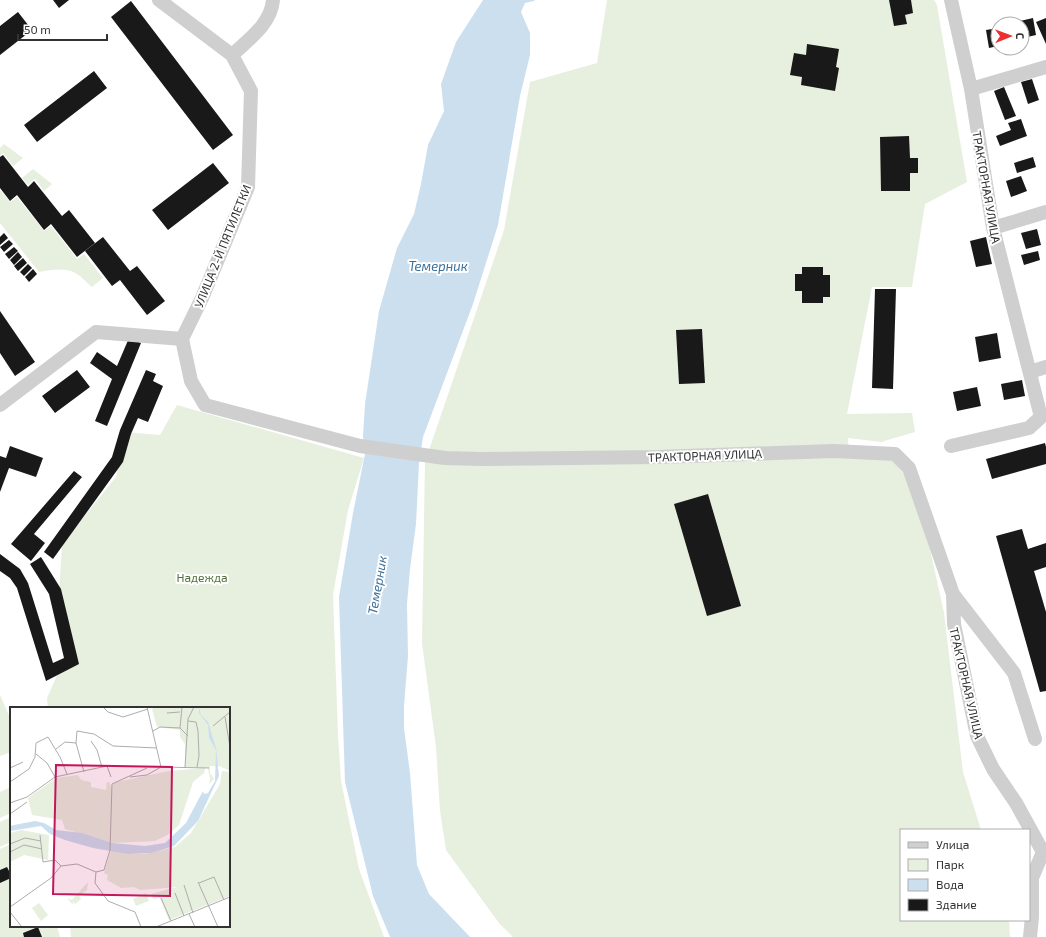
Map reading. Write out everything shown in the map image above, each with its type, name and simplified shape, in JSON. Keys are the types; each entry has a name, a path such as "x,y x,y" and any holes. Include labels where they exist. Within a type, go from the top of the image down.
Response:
{"street":[{"name":"УЛИЦА 2-Й ПЯТИЛЕТКИ","path":"159,0 232,55 251,91 248,187 202,298 182,339"},
{"path":"232,55 262,27 272,8 273,0"},
{"name":"ТРАКТОРНАЯ УЛИЦА","path":"951,0 971,89 993,228 1041,417 1029,428 951,446"},
{"path":"971,89 1046,67"},
{"path":"993,228 1046,212"},
{"path":"0,405 96,332 182,339"},
{"name":"ТРАКТОРНАЯ УЛИЦА","path":"182,339 191,382 205,405 362,447 445,458 480,459 657,457 834,451 896,454 909,468 953,594 954,624 977,736 993,769 1016,803 1045,852 1032,878 1032,917 1030,937"},
{"path":"1030,372 1046,367"},
{"name":"ТРАКТОРНАЯ УЛИЦА","path":"953,594 1014,673 1035,739"}],"green space":[{"path":"607,0 934,0 937,5 967,182 925,204 912,287 872,287 847,414 912,413 915,432 881,442 848,438 849,457 895,461 912,485 926,531 944,613 963,772 981,829 900,829 900,921 1009,921 1010,937 513,937 499,923 446,850 440,811 436,747 422,643 425,462 504,230 530,82 597,63"},
{"path":"4,144 23,158 13,166 3,153 0,156 0,148"},
{"path":"33,169 52,184 44,191 35,179 28,185 22,178"},
{"path":"0,190 10,202 17,197 44,231 51,226 77,259 84,254 103,278 92,287 79,275 68,270 49,270 39,272 0,223"},
{"name":"Надежда","path":"177,405 364,458 348,510 333,595 338,736 341,781 359,869 384,937 71,937 70,927 230,927 230,707 48,707 47,698 68,651 59,595 62,544 116,477 125,432 160,435"},
{"path":"0,695 10,718 10,752 0,756"},
{"path":"10,787 10,813 0,818 0,792"},
{"path":"10,817 10,842 0,847 0,822"},
{"path":"10,844 10,927 57,927 60,937 0,937 0,849"}],"water":[{"name":"Темерник","path":"483,0 535,0 525,3 521,12 530,33 530,55 520,96 498,225 473,304 423,437 419,463 416,524 407,604 408,656 404,706 404,728 410,773 417,865 429,894 470,937 390,937 373,896 345,782 339,597 353,513 365,454 363,436 365,404 379,311 397,248 414,214 428,145 444,111 441,84 456,42"}],"building":[{"path":"53,0 69,0 59,8"},
{"path":"889,0 911,0 913,13 905,15 907,24 894,26"},
{"path":"131,1 233,135 213,150 111,17"},
{"path":"18,12 32,30 0,55 0,26"},
{"path":"1033,18 1036,35 1030,36 1030,19"},
{"path":"1046,18 1046,44 1036,22"},
{"path":"990,29 989,48 986,30"},
{"path":"807,44 839,49 836,67 839,68 835,91 801,85 802,77 790,75 794,53 806,55"},
{"path":"94,71 107,88 37,142 24,125"},
{"path":"1032,79 1039,100 1028,104 1021,82"},
{"path":"1004,87 1016,116 1005,120 994,91"},
{"path":"1021,119 1027,136 1000,146 996,136 1011,130 1008,123"},
{"path":"909,136 910,158 918,158 918,173 910,173 910,191 881,191 880,137"},
{"path":"3,155 28,187 34,181 62,216 69,210 95,243 77,257 51,224 44,230 17,195 10,201 0,188 0,157"},
{"path":"1033,157 1036,167 1017,173 1014,163"},
{"path":"213,163 229,183 168,230 152,210"},
{"path":"1021,176 1027,191 1011,197 1006,181"},
{"path":"1037,229 1041,245 1026,249 1021,233"},
{"path":"4,233 8,238 0,245 0,237"},
{"path":"103,237 130,271 137,266 165,301 147,315 120,280 112,286 85,251"},
{"path":"986,237 992,264 976,267 970,241"},
{"path":"9,240 13,244 4,252 0,247"},
{"path":"14,247 18,251 9,259 5,254"},
{"path":"1038,251 1040,260 1024,265 1021,255"},
{"path":"18,252 22,257 14,265 10,260"},
{"path":"23,258 27,263 18,271 14,266"},
{"path":"28,264 32,268 24,276 20,272"},
{"path":"802,267 823,267 823,275 830,275 830,297 823,297 823,303 802,303 802,291 795,291 795,274 802,274"},
{"path":"33,269 37,274 29,282 25,277"},
{"path":"875,289 896,289 893,389 872,388"},
{"path":"0,311 35,362 15,376 0,353"},
{"path":"702,329 705,383 679,384 676,330"},
{"path":"997,333 1001,358 979,362 975,337"},
{"path":"129,338 141,343 107,426 95,421 112,379 90,363 97,352 117,366"},
{"path":"77,370 90,387 55,413 42,396"},
{"path":"146,370 156,374 153,381 163,386 148,422 138,418 131,434 123,462 53,559 44,552 112,457 120,430"},
{"path":"1022,380 1025,396 1004,400 1001,384"},
{"path":"977,387 981,406 957,411 953,392"},
{"path":"1045,443 1046,464 992,479 986,459"},
{"path":"10,446 43,458 36,477 9,468 0,492 0,456 6,458"},
{"path":"74,471 82,477 34,534 45,543 31,561 11,544"},
{"path":"708,494 741,606 707,616 674,504"},
{"path":"1022,529 1028,549 1046,543 1046,567 1034,571 1046,612 1046,691 1040,692 996,536"},
{"path":"0,554 20,569 28,583 53,663 64,658 49,594 30,564 41,557 61,589 79,664 46,681 17,588 10,578 0,571"},
{"path":"7,867 10,873 10,878 0,883 0,870"},
{"path":"38,927 42,937 24,937 23,933"}]}
